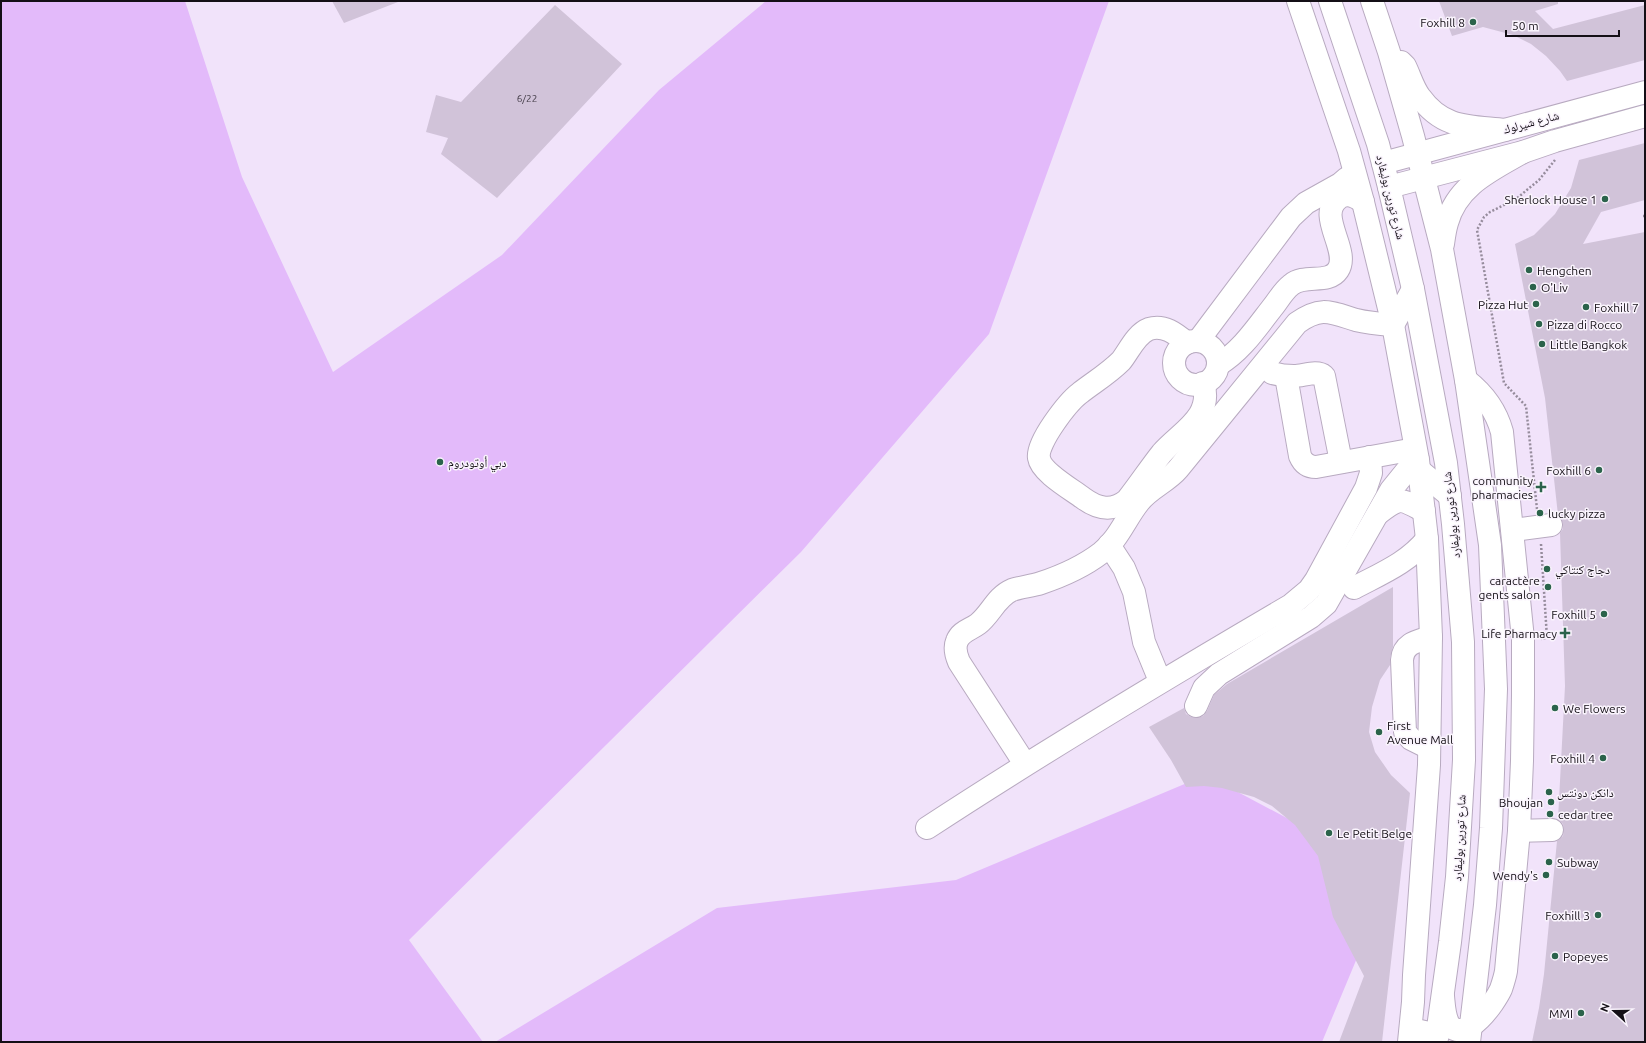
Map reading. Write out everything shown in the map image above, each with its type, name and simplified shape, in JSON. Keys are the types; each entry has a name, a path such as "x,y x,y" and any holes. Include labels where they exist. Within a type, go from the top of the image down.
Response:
{"main road":[{"path":"1298,1 1364,202 1393,325 1417,460 1424,511 1427,539 1431,637 1429,748 1410,1036 1437,1038"},
{"name":"شارع تورين بوليفارد","path":"1330,1 1355,71 1389,186 1413,288 1446,463 1450,496 1463,642 1464,719 1457,877 1437,1038"},
{"path":"1372,1 1389,52 1424,177 1442,249 1466,380 1490,545 1496,689 1495,740 1489,860 1471,1035"},
{"path":"1389,52 1398,58 1405,66 1419,96 1432,111 1440,117 1451,123 1505,130"},
{"name":"شارع شيرلوك","path":"1383,163 1645,92"},
{"name":"شارع شيرلوك","path":"1389,186 1523,152 1559,140 1644,122"},
{"path":"1442,249 1446,223 1452,207 1462,193 1482,176 1523,152"},
{"path":"1218,365 1229,358 1245,343 1290,286 1302,279 1330,277 1335,274 1339,268 1340,256 1331,219 1328,198 1340,184 1346,180 1353,166"},
{"path":"1203,383 1206,398 1201,412 1186,433 1168,446 1127,500 1122,504 1109,508 1096,507 1047,472 1040,464 1038,453 1041,443 1067,406 1080,393 1108,373 1144,332 1155,328 1168,330 1192,342 1209,345 1213,349 1218,359 1218,365 1213,376 1203,383 1191,384 1186,382 1181,378 1175,368 1175,356 1182,346 1192,342 1291,217 1306,203 1328,198 1346,195 1352,196 1364,202"},
{"path":"1393,325 1413,288"},
{"path":"1025,764 959,662 956,642 963,633 976,626 984,619 998,600 1005,594 1012,590 1041,583 1065,573 1096,557 1109,545 1139,501 1151,490 1173,475 1297,323 1314,313 1326,311 1367,322 1393,325"},
{"path":"1260,367 1268,372 1286,376 1320,373 1324,376 1340,462"},
{"path":"1286,376 1301,460 1304,463 1312,467 1370,457 1417,460 1450,496"},
{"path":"1466,380 1482,394 1495,412 1502,432 1523,639 1522,760 1519,831 1506,971 1500,990 1471,1035"},
{"path":"927,828 1025,764 1160,681 1291,605 1309,590 1316,580 1366,488 1371,473 1370,457"},
{"path":"1196,706 1204,688 1219,674 1311,617 1326,604 1391,490 1417,460"},
{"path":"1446,463 1460,475 1470,552 1478,556 1485,552 1490,545"},
{"path":"1379,512 1392,502 1399,500 1406,501 1424,511"},
{"path":"1513,530 1545,526"},
{"path":"1354,588 1412,556 1427,539"},
{"path":"1109,545 1124,568 1134,592 1144,642 1160,681"},
{"path":"1403,562 1415,565 1429,577"},
{"path":"1429,748 1411,739 1405,732 1402,660 1404,650 1410,644 1431,637"},
{"path":"1519,831 1552,830"},
{"path":"1443,994 1447,1020 1451,1026 1471,1035"}],"path":[{"path":"1523,639 1547,638 1545,526 1526,406 1504,383 1478,230 1484,217 1490,212 1516,199 1539,180 1556,159 1559,140"}],"shaded area":[{"name":"دبي أوتودروم","path":"1,1 185,1 242,177 333,372 502,255 659,90 766,1 1109,1 989,334 801,552 409,940 483,1042 1,1042"},
{"path":"1206,775 1313,832 1357,958 1322,1042 495,1042 717,908 956,880"}],"building":[{"path":"332,1 398,1 398,2 344,23"},
{"path":"1439,1 1558,1 1558,4 1535,11 1553,29 1645,5 1645,60 1567,81 1546,56 1531,44 1513,35 1483,27 1452,36"},
{"path":"555,5 622,64 497,198 441,154 448,138 426,132 436,95 461,102"},
{"path":"1645,143 1645,200 1601,212 1583,244 1645,232 1645,1042 1532,1042 1544,974 1557,841 1563,836 1564,830 1563,824 1558,819 1565,686 1560,533 1563,529 1563,524 1558,515 1545,398 1515,244 1534,235 1555,214 1571,188 1579,160"},
{"path":"1393,587 1393,647 1390,665 1380,680 1372,707 1369,732 1375,752 1391,775 1410,793 1382,1042 1339,1042 1364,976 1333,917 1318,856 1295,825 1272,806 1254,797 1222,788 1204,786 1186,787 1171,760 1149,727 1184,708 1186,714 1191,717 1197,718 1203,716 1207,711 1214,695 1227,684"}],"place":[{"name":"Foxhill 8","path":"1473,22"},
{"name":"Sherlock House 1","path":"1605,199"},
{"name":"Hengchen","path":"1529,270"},
{"name":"O'Liv","path":"1533,287"},
{"name":"Pizza Hut","path":"1536,304"},
{"name":"Foxhill 7","path":"1586,307"},
{"name":"Pizza di Rocco","path":"1539,324"},
{"name":"Little Bangkok","path":"1542,344"},
{"name":"دبي أوتودروم","path":"440,462"},
{"name":"Foxhill 6","path":"1599,470"},
{"name":"community pharmacies","path":"1541,487"},
{"name":"lucky pizza","path":"1540,513"},
{"name":"دجاج كنتاكي","path":"1547,569"},
{"name":"caractère gents salon","path":"1548,587"},
{"name":"Foxhill 5","path":"1604,614"},
{"name":"Life Pharmacy","path":"1565,633"},
{"name":"We Flowers","path":"1555,708"},
{"name":"First Avenue Mall","path":"1379,732"},
{"name":"Foxhill 4","path":"1603,758"},
{"name":"دانكن دونتس","path":"1549,792"},
{"name":"Bhoujan","path":"1551,802"},
{"name":"cedar tree","path":"1550,814"},
{"name":"Le Petit Belge","path":"1329,833"},
{"name":"Subway","path":"1549,862"},
{"name":"Wendy's","path":"1546,875"},
{"name":"Foxhill 3","path":"1598,915"},
{"name":"Popeyes","path":"1555,956"},
{"name":"MMI","path":"1581,1013"}]}
